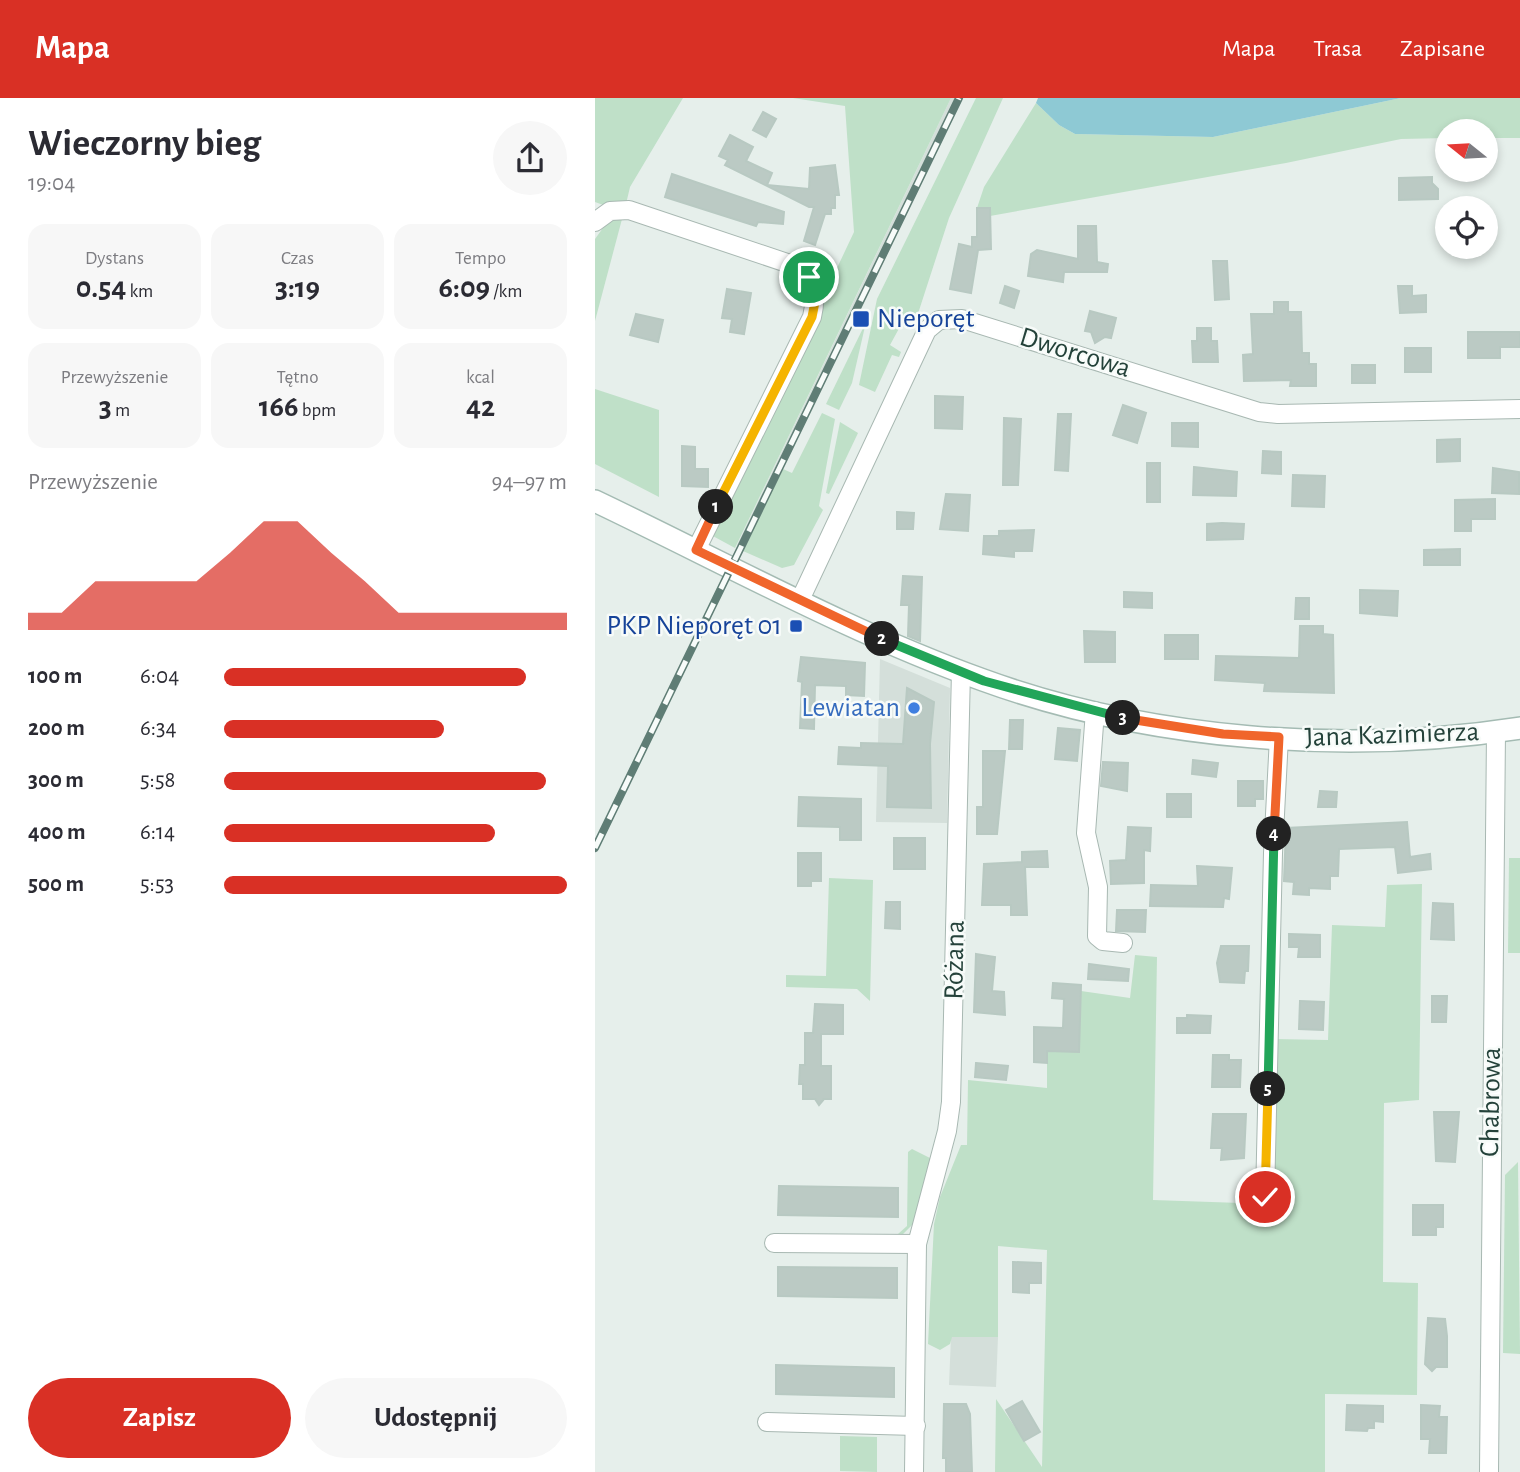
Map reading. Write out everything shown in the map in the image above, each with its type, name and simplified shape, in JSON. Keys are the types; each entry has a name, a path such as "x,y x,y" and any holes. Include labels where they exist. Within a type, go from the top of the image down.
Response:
{"main road":[{"name":"Jana Kazimierza","path":"595,501 800,600 961,671 1018,691 1095,711 1158,725 1223,734 1279,737 1428,738 1520,728"}],"street":[{"path":"595,222 610,211 629,210 799,267 809,277 814,290 812,317 696,550"},
{"name":"Dworcowa","path":"800,600 922,340 927,330 939,320 963,319 974,322 1259,412 1278,414 1520,409"},
{"name":"Różana","path":"914,1472 917,1244 947,1131 951,1102 961,671"},
{"path":"1095,711 1086,833 1098,887 1097,936 1103,941 1123,943"},
{"name":"Chabrowa","path":"1489,1472 1496,732"},
{"path":"1265,1197 1273,853 1279,737"},
{"path":"774,1243 917,1244"},
{"path":"767,1422 916,1426"}],"shaded area":[{"path":"951,98 963,98 744,548 737,545"},
{"path":"880,659 950,688 947,823 876,822"},
{"path":"951,1337 998,1337 996,1387 949,1385"}],"green space":[{"path":"595,98 683,98 630,187 626,204 606,206 595,202"},
{"path":"793,98 951,98 735,548 711,535 854,232 845,106"},
{"path":"976,98 1003,98 949,218 913,329 902,323 890,345 901,352 899,357 892,355 875,392 859,385 877,299"},
{"path":"1401,98 1520,98 1520,138 1498,138 1498,119 1435,119 1435,138 1401,139 1286,163 990,216 990,208 977,208 984,187 1036,103 1059,125 1075,134 1213,137"},
{"path":"622,219 595,321 595,239 608,221"},
{"path":"866,322 852,383 839,410 826,404"},
{"path":"595,389 659,410 659,497 595,464"},
{"path":"822,413 835,419 819,506 823,510 794,565 782,568 743,551 783,469 792,473"},
{"path":"840,422 858,433 829,494 826,493"},
{"path":"1509,858 1520,858 1520,953 1508,953"},
{"path":"829,878 873,880 870,1001 857,989 786,987 786,975 826,976"},
{"path":"1422,884 1419,1100 1384,1103 1383,1282 1418,1283 1417,1395 1325,1394 1325,1472 995,1472 996,1399 1042,1467 1047,1250 998,1246 998,1337 952,1337 950,1344 940,1350 928,1344 934,1224 940,1197 961,1145 967,1145 968,1080 1047,1088 1047,1051 1078,1052 1081,991 1130,998 1135,955 1157,957 1153,1200 1270,1204 1274,1039 1328,1040 1332,925 1385,927 1387,885"},
{"path":"912,1149 930,1158 931,1167 913,1224 903,1234 898,1234 907,1226 908,1152"},
{"path":"1518,1162 1520,1354 1503,1353 1505,1175"},
{"path":"840,1436 877,1437 877,1472 840,1471"}],"water":[{"path":"1038,98 1401,98 1213,137 1075,134 1059,125 1036,103"}],"building":[{"path":"763,112 776,119 766,137 753,130"},
{"path":"730,135 753,147 746,161 772,173 767,185 809,189 810,168 835,165 839,195 835,195 835,208 831,208 831,214 825,214 815,245 804,241 814,207 809,207 725,165 728,160 719,156"},
{"path":"672,174 784,212 783,224 758,222 756,226 665,197"},
{"path":"1432,177 1432,183 1438,189 1438,196 1435,196 1435,199 1399,200 1399,178"},
{"path":"977,208 990,208 991,249 978,250 971,293 950,289 959,244 972,247 972,237 977,237"},
{"path":"1078,226 1096,226 1097,262 1108,264 1107,272 1064,272 1063,282 1028,276 1031,254 1037,250 1078,259"},
{"path":"1213,261 1227,261 1229,299 1215,300"},
{"path":"1005,286 1019,291 1014,308 1000,303"},
{"path":"1398,286 1412,286 1412,296 1426,295 1426,312 1400,313"},
{"path":"727,289 751,293 744,334 730,332 732,319 722,318"},
{"path":"1274,302 1288,302 1288,312 1301,312 1302,353 1309,353 1309,364 1316,364 1316,386 1290,386 1291,380 1244,381 1243,355 1253,354 1251,314 1274,314"},
{"path":"1090,311 1116,318 1111,338 1105,337 1095,343 1091,332 1085,331"},
{"path":"636,314 663,320 658,342 630,335"},
{"path":"1197,328 1211,328 1211,341 1217,341 1218,362 1193,362 1192,341 1197,341"},
{"path":"1468,332 1520,332 1520,347 1500,347 1500,358 1468,358"},
{"path":"1405,348 1431,348 1431,372 1405,372"},
{"path":"1352,365 1375,365 1375,383 1352,383"},
{"path":"935,396 963,397 962,429 935,428"},
{"path":"1123,405 1146,413 1137,443 1113,435"},
{"path":"1058,414 1071,414 1068,471 1055,470"},
{"path":"1004,418 1021,419 1018,485 1003,485"},
{"path":"1172,423 1198,423 1198,447 1172,446"},
{"path":"1460,439 1460,461 1437,462 1437,440"},
{"path":"682,446 695,447 695,469 708,469 708,487 682,486"},
{"path":"1263,451 1281,452 1281,474 1262,473"},
{"path":"1147,463 1160,463 1160,502 1147,502"},
{"path":"1194,467 1237,472 1236,496 1193,495"},
{"path":"1493,468 1519,472 1519,494 1492,493"},
{"path":"1293,475 1325,476 1324,507 1292,506"},
{"path":"946,494 970,495 968,531 940,529"},
{"path":"1495,499 1495,519 1471,519 1471,531 1455,531 1455,500"},
{"path":"897,512 914,513 913,529 897,529"},
{"path":"1207,524 1244,524 1243,539 1207,540"},
{"path":"1034,530 1032,551 1014,551 1014,557 983,554 984,536 999,536 999,531"},
{"path":"1460,549 1460,565 1424,565 1424,550"},
{"path":"903,576 922,577 920,641 908,636 909,605 901,605"},
{"path":"1360,590 1398,591 1397,616 1360,613"},
{"path":"1124,592 1152,593 1152,608 1124,607"},
{"path":"1296,598 1309,598 1309,619 1295,619"},
{"path":"1300,626 1323,626 1323,634 1333,635 1334,693 1264,691 1265,683 1215,680 1216,656 1299,658"},
{"path":"1084,631 1115,632 1115,662 1085,662"},
{"path":"1165,635 1198,635 1198,659 1165,659"},
{"path":"801,657 865,663 864,696 846,695 846,686 815,685 814,729 800,728 802,682 798,681"},
{"path":"907,688 934,702 930,744 931,808 887,807 888,766 838,764 839,747 861,748 861,743 903,744"},
{"path":"1010,720 1023,720 1022,749 1009,749"},
{"path":"1058,728 1080,730 1077,761 1055,759"},
{"path":"983,751 1005,751 997,834 977,834 977,807 983,807"},
{"path":"1193,760 1218,763 1216,777 1192,774"},
{"path":"1103,762 1128,763 1127,791 1101,786"},
{"path":"1238,781 1263,781 1263,799 1255,799 1255,806 1238,806"},
{"path":"1320,791 1337,792 1336,807 1318,807"},
{"path":"1167,794 1191,794 1191,817 1167,817"},
{"path":"799,797 861,799 861,840 840,840 840,827 798,826"},
{"path":"1407,822 1410,857 1430,854 1431,869 1398,873 1395,847 1339,849 1338,876 1330,876 1330,889 1309,888 1309,895 1293,894 1294,882 1284,881 1286,828"},
{"path":"1128,827 1151,828 1150,851 1144,850 1144,883 1111,884 1110,861 1126,860"},
{"path":"894,838 925,838 925,869 894,869"},
{"path":"1047,851 1048,867 1025,867 1027,915 1011,915 1011,905 982,905 984,864 1022,862 1022,852"},
{"path":"798,853 821,853 821,881 811,881 811,886 798,886"},
{"path":"1197,866 1232,868 1229,899 1224,898 1223,907 1150,906 1151,885 1198,886"},
{"path":"886,902 900,902 900,929 885,928"},
{"path":"1433,903 1453,904 1454,940 1431,939"},
{"path":"1117,910 1146,910 1145,932 1116,931"},
{"path":"1289,934 1320,935 1320,957 1298,957 1299,947 1289,947"},
{"path":"1221,946 1249,946 1248,971 1245,971 1244,983 1220,982 1217,963"},
{"path":"976,954 995,957 992,991 1004,992 1005,1015 974,1012"},
{"path":"1089,964 1129,969 1128,981 1088,979"},
{"path":"1053,983 1081,985 1079,1052 1047,1051 1047,1063 1034,1062 1034,1027 1063,1028 1064,999 1052,998"},
{"path":"1432,996 1447,996 1446,1022 1432,1022"},
{"path":"1300,1001 1324,1002 1323,1030 1299,1029"},
{"path":"815,1004 843,1005 843,1034 821,1034 821,1066 831,1066 831,1099 824,1099 819,1105 815,1099 803,1099 803,1084 799,1084 800,1065 805,1065 805,1033 813,1033"},
{"path":"1187,1015 1211,1016 1210,1033 1177,1033 1177,1018 1187,1018"},
{"path":"1213,1055 1229,1055 1229,1060 1241,1060 1240,1087 1212,1087"},
{"path":"976,1063 1008,1066 1006,1080 975,1077"},
{"path":"1434,1112 1459,1112 1455,1162 1436,1161"},
{"path":"1213,1114 1246,1114 1244,1158 1221,1160 1222,1148 1211,1148"},
{"path":"779,1186 898,1188 898,1217 778,1215"},
{"path":"1413,1205 1443,1205 1443,1227 1436,1227 1436,1235 1413,1235"},
{"path":"1013,1262 1041,1263 1041,1283 1029,1283 1029,1293 1013,1292"},
{"path":"778,1267 897,1268 897,1298 778,1296"},
{"path":"1428,1318 1445,1319 1447,1336 1447,1367 1436,1367 1432,1371 1425,1364"},
{"path":"776,1365 894,1368 894,1397 776,1394"},
{"path":"1022,1401 1040,1432 1024,1441 1006,1410"},
{"path":"944,1404 966,1404 970,1414 972,1472 946,1472 946,1458 943,1458"},
{"path":"1347,1405 1383,1406 1383,1422 1374,1421 1374,1428 1368,1428 1367,1431 1346,1430"},
{"path":"1421,1405 1440,1406 1439,1417 1447,1417 1446,1453 1429,1453 1430,1439 1421,1439"}],"railway":[{"path":"595,848 959,98"}],"place":[{"name":"Nieporęt","path":"861,319"},
{"name":"PKP Nieporęt 01","path":"796,626"},
{"name":"Lewiatan","path":"914,708"}],"route":[{"path":"809,277 815,302 812,317 696,550 881,638 984,681 1158,725 1223,734 1279,737 1273,853 1265,1197"}]}
